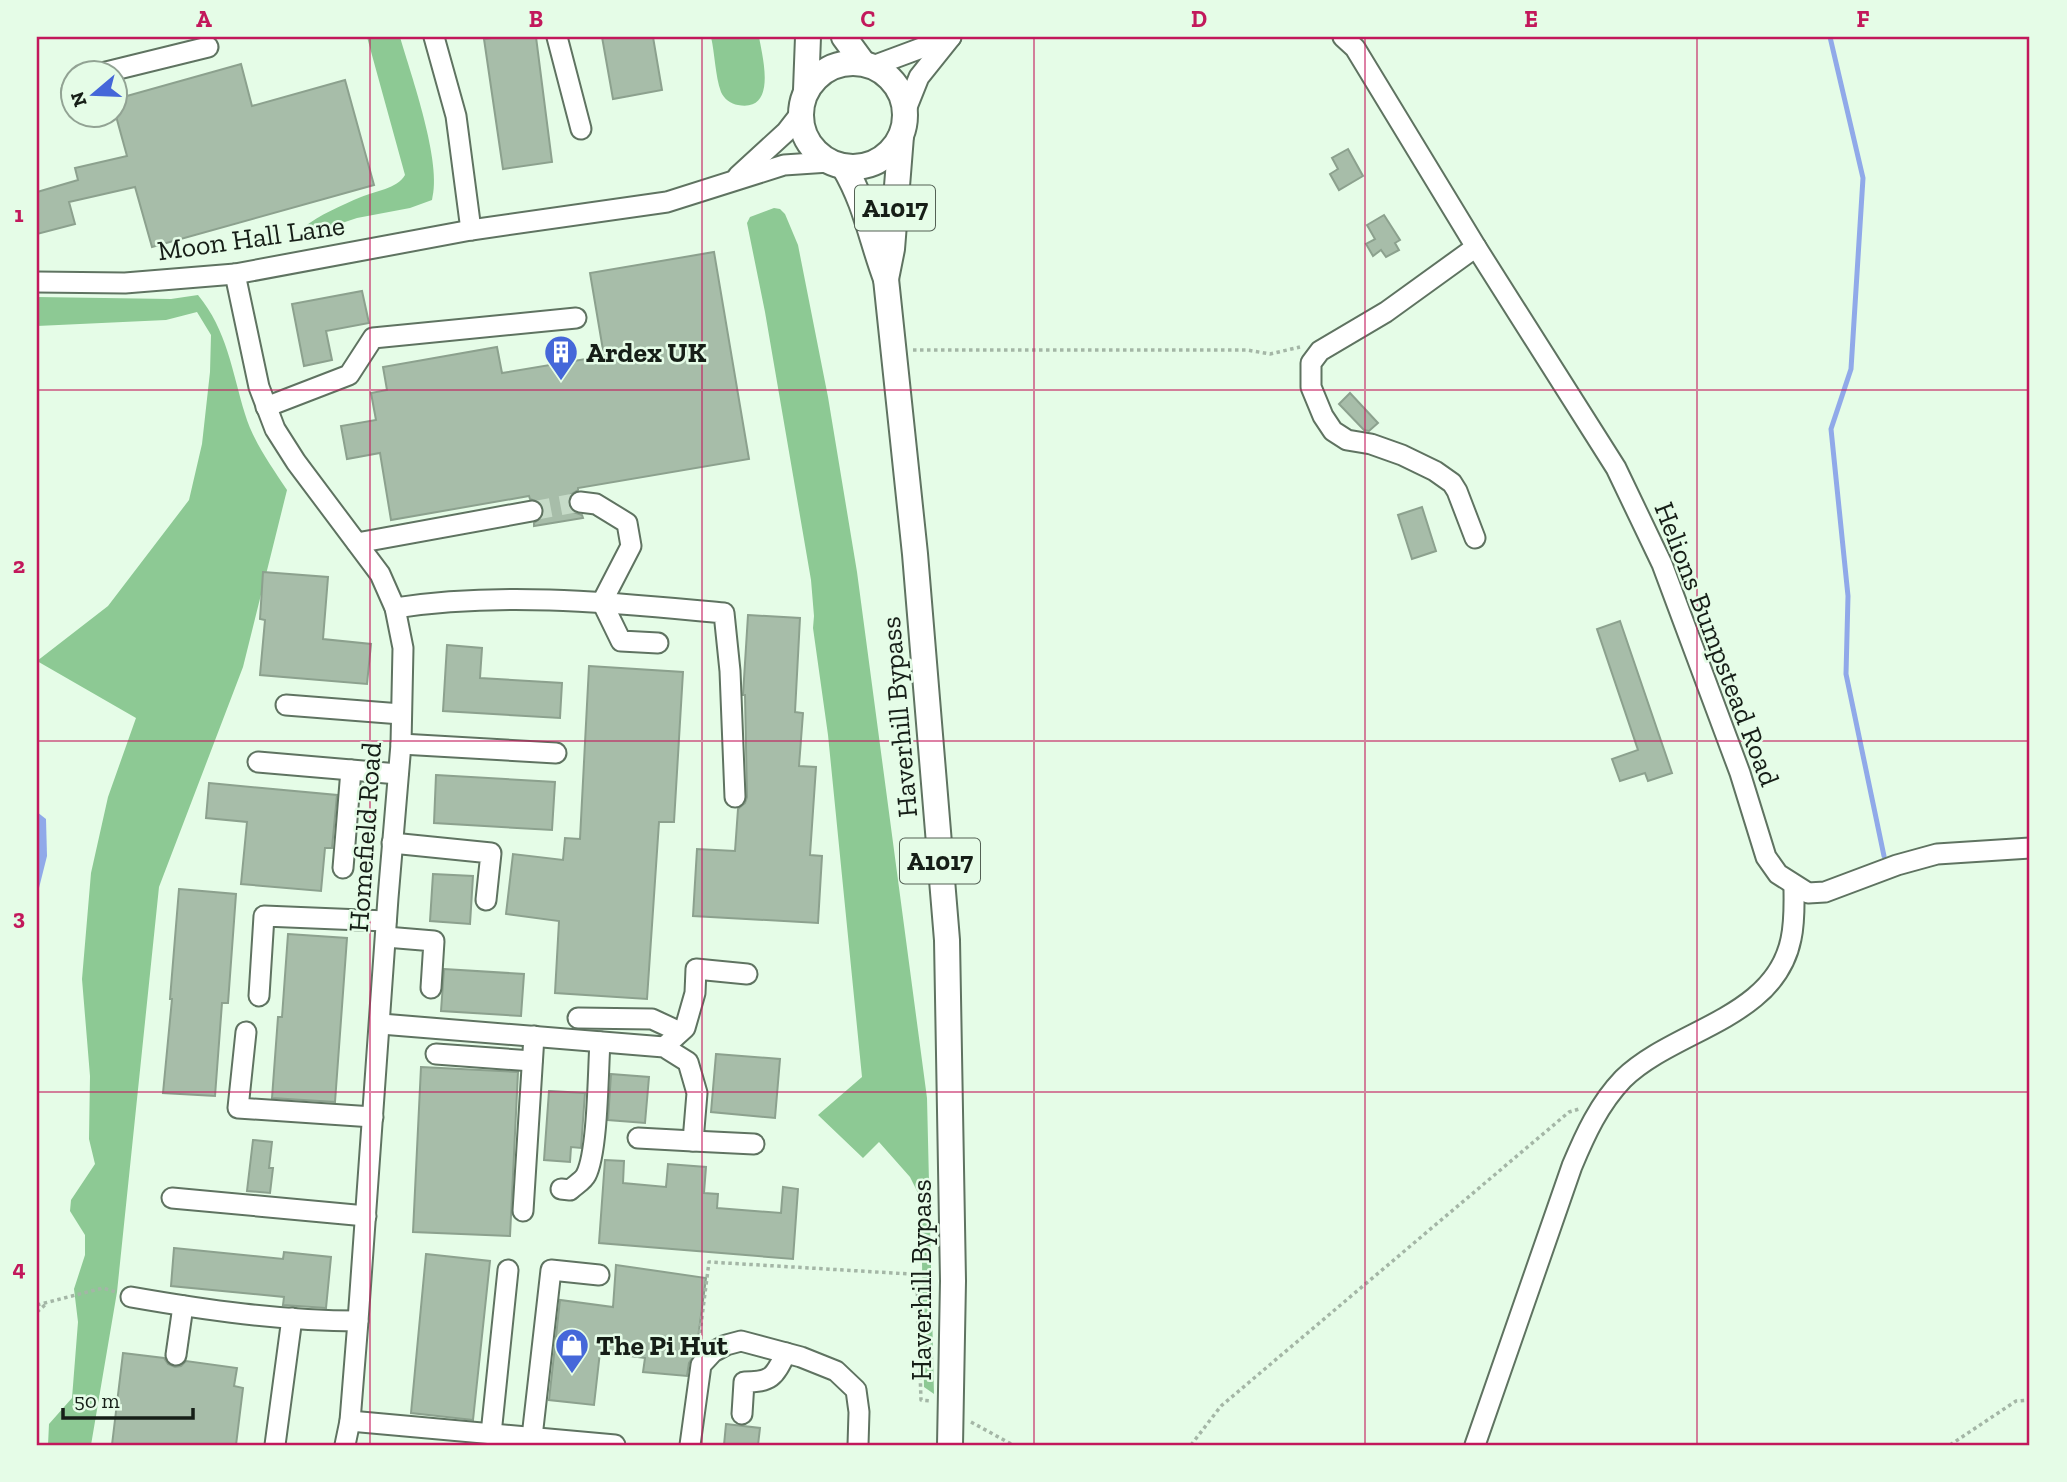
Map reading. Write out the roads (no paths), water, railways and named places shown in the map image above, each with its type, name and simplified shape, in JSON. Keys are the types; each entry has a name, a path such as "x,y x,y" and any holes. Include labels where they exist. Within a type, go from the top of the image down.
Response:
{"main road":[{"path":"808,37 802,129 817,154 837,165 861,167 878,161 891,151 903,124 901,93 890,77 868,64 844,37"},
{"path":"803,102 824,70 836,64 868,64"},
{"name":"Haverhill Bypass","path":"886,279 892,248 903,124"},
{"name":"Haverhill Bypass","path":"837,165 863,204 873,245 886,279 915,554 947,940 953,1280 950,1445"}],"street":[{"path":"434,37 456,116 471,230 667,202 784,165 837,165"},
{"path":"557,37 581,129"},
{"path":"868,64 951,37"},
{"path":"903,124 919,77 951,37"},
{"name":"Helions Bumpstead Road","path":"1343,37 1355,48 1622,480 1662,564 1740,773 1766,857 1778,874 1794,886"},
{"path":"130,66 208,47"},
{"path":"735,179 786,132 803,102"},
{"name":"Moon Hall Lane","path":"37,282 125,283 235,274 471,230"},
{"path":"1475,538 1457,491 1435,471 1371,444 1347,440 1333,431 1323,416 1311,387 1311,363 1320,351 1387,312 1476,247"},
{"name":"Homefield Road","path":"235,274 258,387 275,429 296,462 380,574 395,608 403,648 401,744 381,1024 350,1421 345,1445"},
{"path":"266,407 349,375 373,338 576,318"},
{"path":"580,502 596,504 627,523 631,546 602,602"},
{"path":"357,542 532,512"},
{"path":"395,608 494,598 602,602 724,613 730,671 735,797"},
{"path":"602,602 621,641 658,643"},
{"path":"286,705 401,714"},
{"path":"401,744 555,753"},
{"path":"258,762 398,774"},
{"path":"343,868 351,770"},
{"path":"392,843 491,853 486,900"},
{"path":"1475,1445 1572,1166 1590,1123 1624,1079 1654,1054 1744,1006 1766,988 1778,971 1791,942 1794,886 1808,893 1825,892 1897,865 1937,854 2030,848"},
{"path":"259,996 264,916 386,929 434,941 431,988"},
{"path":"664,1047 685,1028 695,993 696,969 747,974"},
{"path":"578,1018 652,1019 680,1032"},
{"path":"381,1024 664,1047 688,1062 697,1093 693,1141"},
{"path":"246,1032 238,1108 373,1117"},
{"path":"523,1211 534,1036"},
{"path":"561,1189 570,1190 579,1183 586,1176 590,1165 600,1041"},
{"path":"436,1054 532,1061"},
{"path":"638,1138 754,1144"},
{"path":"172,1198 366,1216"},
{"path":"491,1434 508,1270"},
{"path":"532,1437 551,1270 599,1275"},
{"path":"131,1297 183,1306 292,1318 358,1321"},
{"path":"176,1355 183,1306"},
{"path":"275,1445 292,1318"},
{"path":"690,1445 701,1365 713,1352 741,1341 786,1353 836,1371 856,1390 859,1412 858,1445"},
{"path":"742,1414 744,1382 764,1382 776,1374 786,1353"},
{"path":"350,1421 615,1445"}],"water":[{"path":"37,812 46,819 47,856 37,896"}],"waterway":[{"path":"1830,37 1863,178 1851,369 1831,429 1848,596 1846,674 1884,856"}],"tunnel":[{"path":"532,511 580,502"}],"place":[{"name":"Ardex UK","path":"561,382"},
{"name":"The Pi Hut","path":"572,1375"}]}
